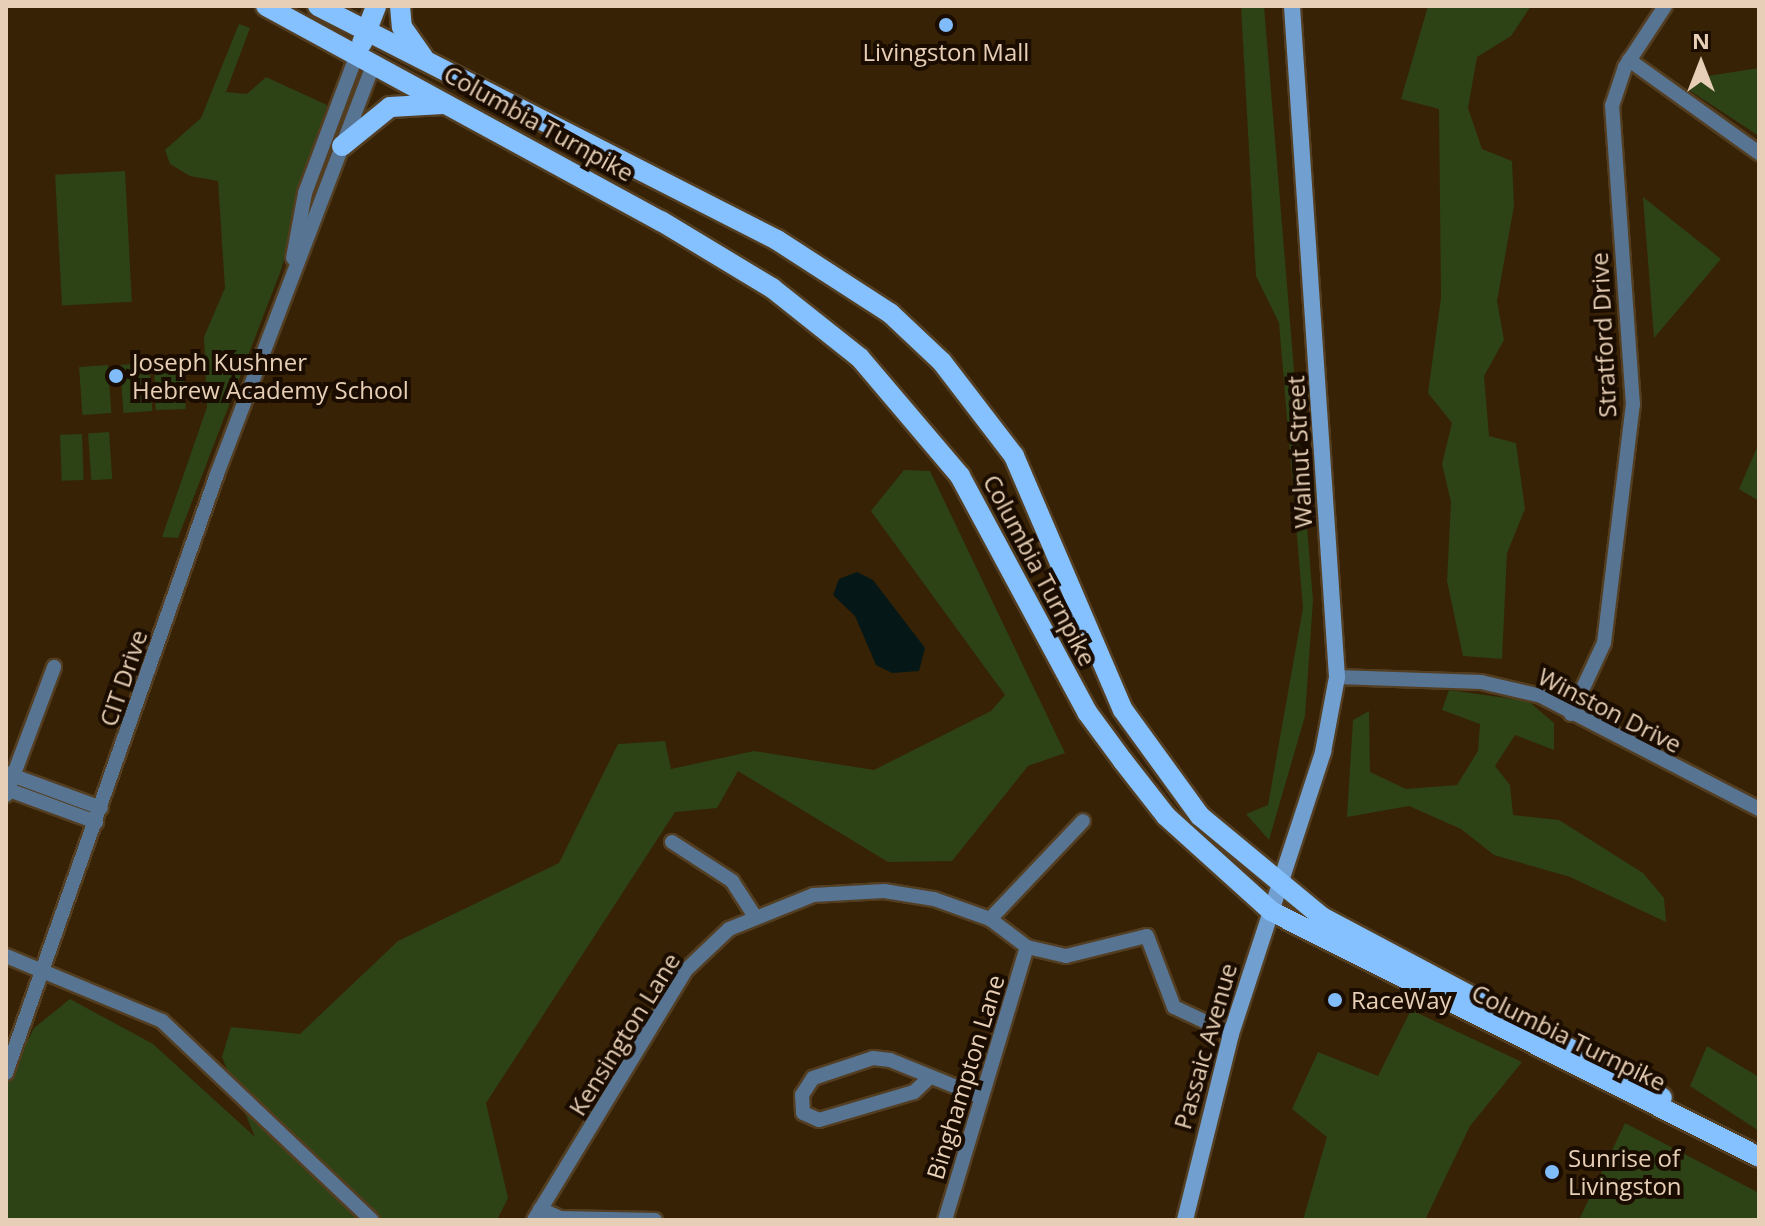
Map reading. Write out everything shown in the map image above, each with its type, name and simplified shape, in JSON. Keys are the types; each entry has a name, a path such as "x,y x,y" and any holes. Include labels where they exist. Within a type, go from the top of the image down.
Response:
{"main road":[{"name":"Columbia Turnpike","path":"266,6 455,105 772,288 860,358 960,476 1087,712 1123,761 1166,816 1271,911 1759,1156"},
{"name":"Columbia Turnpike","path":"318,6 816,263 890,313 942,362 1014,456 1123,710 1200,816 1278,887 1759,1156"},
{"path":"375,35 376,6"},
{"path":"366,58 375,35 398,6"},
{"path":"398,6 411,45 429,62"},
{"path":"342,146 390,107 455,105"}],"street":[{"name":"Walnut Street","path":"1278,887 1323,752 1337,677 1292,6"},
{"name":"Stratford Drive","path":"1571,714 1604,643 1633,405 1610,131 1617,86 1629,60 1665,6"},
{"name":"CIT Drive","path":"6,1073 342,146 366,58"},
{"name":"CIT Drive","path":"285,298 305,193 366,58"},
{"path":"1629,60 1759,153"},
{"path":"54,667 8,785 99,815"},
{"name":"Winston Drive","path":"1337,677 1506,685 1571,714 1759,809"},
{"path":"990,919 1083,821"},
{"path":"672,842 732,881 754,915"},
{"name":"Passaic Avenue","path":"1185,1220 1231,1034 1278,887"},
{"name":"Kensington Lane","path":"537,1215 686,970 754,915 848,891 934,899 990,919 1027,947 1066,956 1147,936 1174,1007 1231,1034"},
{"name":"Binghampton Lane","path":"945,1220 1027,947"},
{"path":"6,956 44,969 162,1021 372,1220"},
{"path":"929,1078 914,1092 819,1120 803,1113 802,1095 813,1078 873,1058 929,1078 981,1097"},
{"path":"537,1215 655,1220"}],"green space":[{"path":"1241,6 1264,6 1313,600 1305,716 1269,840 1246,814 1268,805 1303,608 1279,323 1256,276"},
{"path":"1428,6 1531,6 1511,36 1477,57 1468,108 1482,149 1512,161 1514,206 1497,301 1504,340 1484,376 1489,436 1516,443 1525,509 1507,553 1502,659 1463,656 1447,581 1451,502 1442,464 1452,423 1428,393 1441,298 1439,109 1401,99"},
{"path":"239,24 250,28 226,92 247,94 266,77 327,105 281,270 178,538 162,537 207,407 204,337 225,288 218,181 190,176 170,164 165,150 201,118"},
{"path":"1759,68 1759,136 1689,90 1695,78"},
{"path":"125,171 132,302 62,305 55,175"},
{"path":"1643,197 1721,259 1654,338"},
{"path":"184,361 186,409 156,410 154,362"},
{"path":"149,363 152,411 123,413 120,365"},
{"path":"108,365 111,413 82,415 79,367"},
{"path":"109,432 112,479 91,480 88,433"},
{"path":"82,434 84,480 62,481 60,435"},
{"path":"1759,443 1759,501 1739,489"},
{"path":"904,470 930,471 1065,753 1028,766 952,861 888,862 738,771 717,808 675,812 486,1103 508,1198 497,1220 6,1220 6,1084 34,1028 70,999 153,1044 255,1137 222,1057 231,1027 300,1034 398,941 559,863 618,744 665,741 671,769 754,751 874,770 991,711 1005,695 871,511"},
{"path":"1449,690 1528,701 1554,723 1554,750 1515,735 1495,766 1510,785 1513,815 1559,820 1643,873 1664,898 1666,922 1570,877 1494,855 1461,829 1409,806 1347,817 1353,720 1369,711 1370,772 1406,789 1457,785 1478,751 1480,724 1442,710"},
{"path":"1411,1010 1522,1062 1470,1126 1425,1220 1303,1220 1327,1137 1292,1109 1318,1052 1378,1076"},
{"path":"1707,1046 1759,1077 1759,1131 1690,1086"},
{"path":"1625,1123 1759,1193 1759,1220 1579,1220"}],"shaded area":[{"path":"857,572 873,580 925,648 919,671 892,673 876,665 855,616 833,595 839,579"}],"place":[{"name":"Livingston Mall","path":"946,25"},
{"name":"Joseph Kushner Hebrew Academy School","path":"116,376"},
{"name":"RaceWay","path":"1335,1000"},
{"name":"Sunrise of Livingston","path":"1552,1172"}]}
